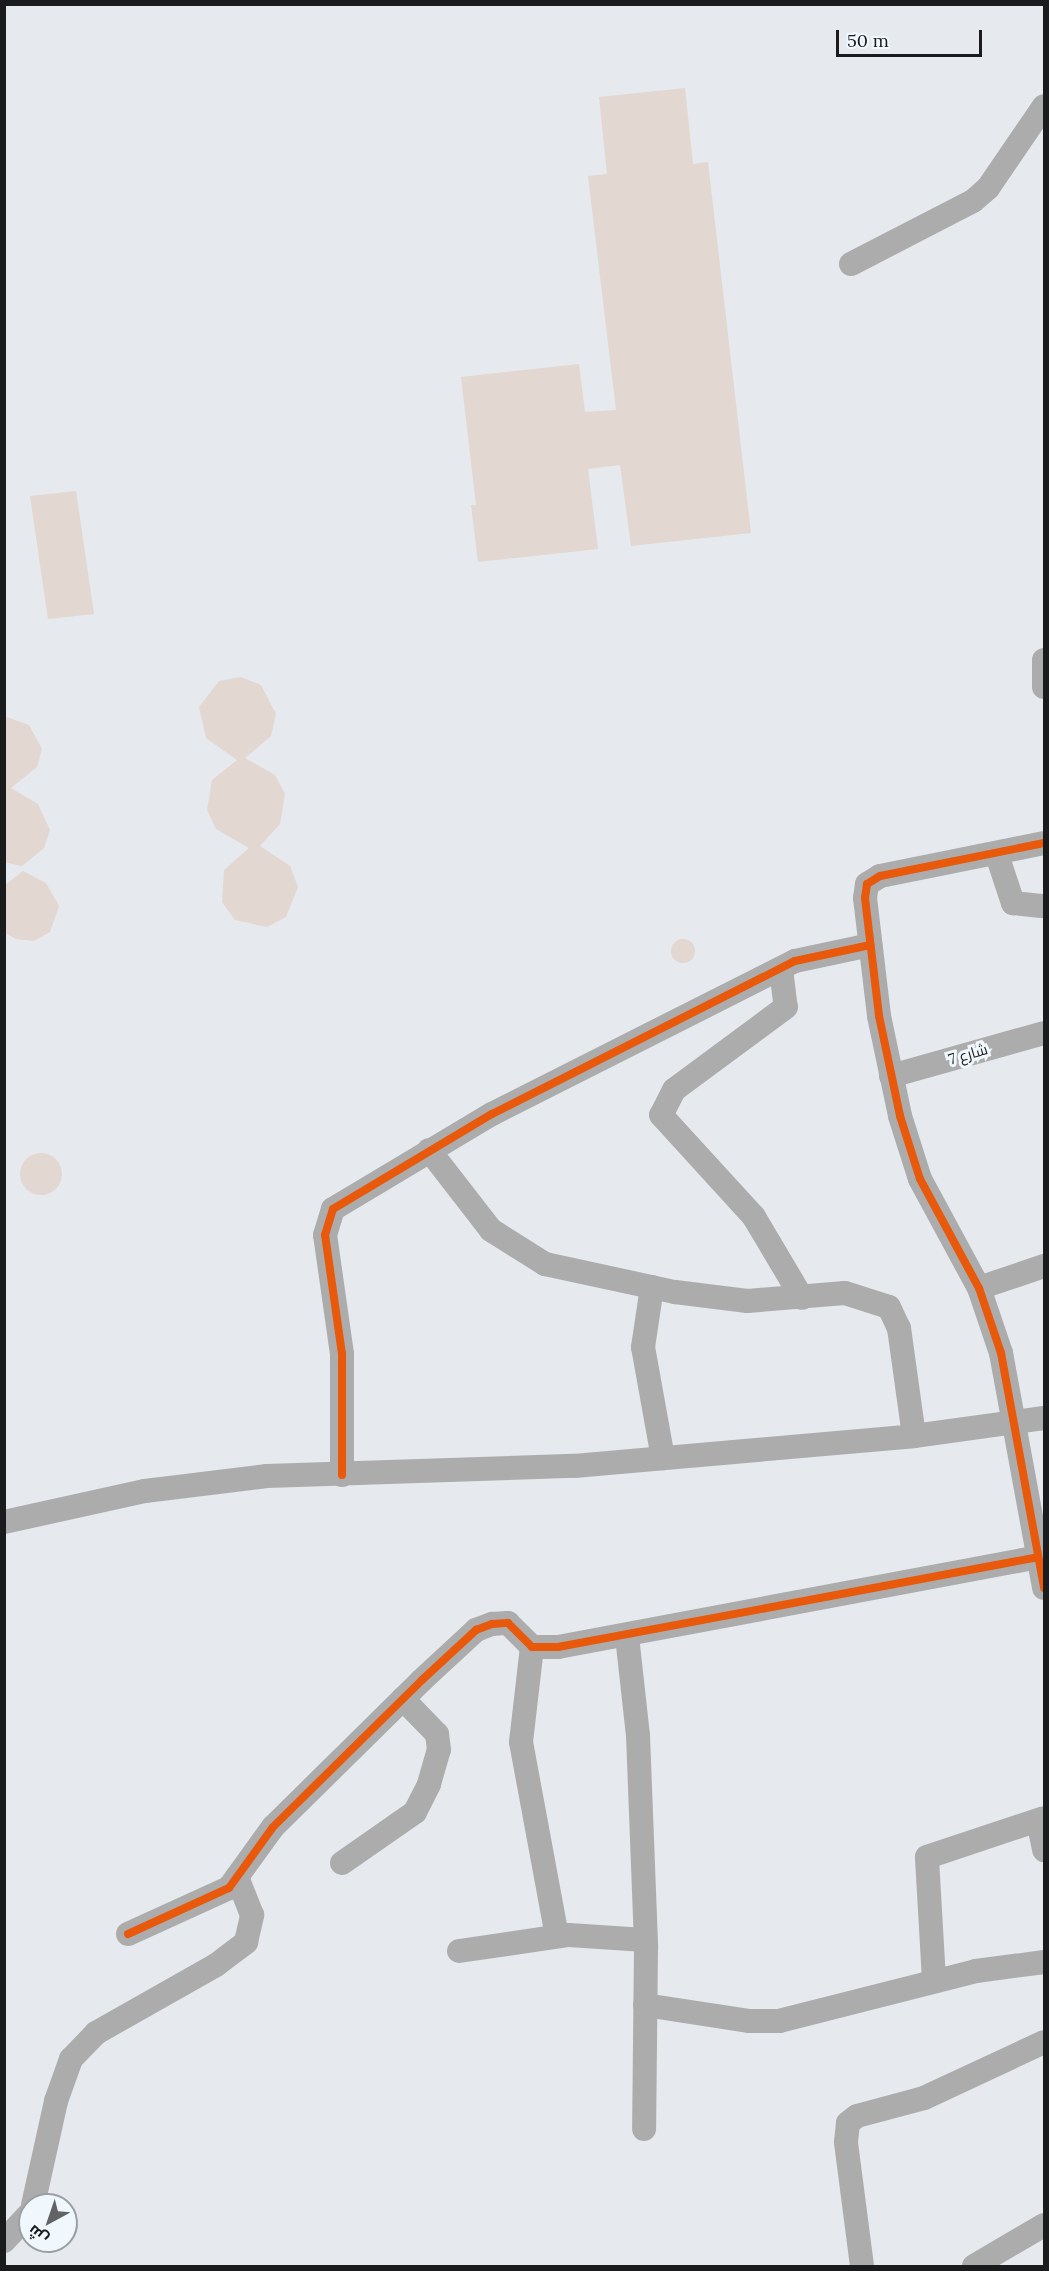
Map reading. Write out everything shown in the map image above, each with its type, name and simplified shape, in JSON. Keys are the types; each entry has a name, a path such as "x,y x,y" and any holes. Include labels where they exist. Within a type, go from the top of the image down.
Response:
{"street":[{"path":"851,264 973,201 988,188 1044,106"},
{"path":"1044,660 1044,687"},
{"path":"1044,843 997,855 872,879 865,898 870,945 891,1076 920,1179 979,1288 1001,1353 1044,1588"},
{"path":"997,855 1013,903 1044,906"},
{"path":"342,1475 342,1354 328,1277 327,1220 343,1201 429,1150 781,969 815,954 870,945"},
{"path":"781,969 786,1007 674,1090 661,1115 754,1217 802,1299"},
{"name":"شارع 7","path":"891,1076 1044,1033"},
{"path":"429,1150 472,1210 515,1247 545,1264 652,1287 747,1301 802,1299 844,1293 889,1307 899,1328 914,1436"},
{"path":"979,1288 1044,1266"},
{"path":"652,1287 644,1347 663,1458"},
{"path":"4,1522 194,1483 574,1466 914,1436 1016,1425 1044,1418"},
{"path":"532,1647 627,1635 685,1620 1038,1557"},
{"path":"128,1934 208,1900 237,1877 273,1827 476,1630 492,1624 508,1623 532,1647"},
{"path":"627,1635 638,1735 645,1940 644,2129"},
{"path":"532,1647 521,1742 557,1936"},
{"path":"342,1863 415,1812 429,1784 439,1750 437,1734 403,1699"},
{"path":"934,1980 927,1857 1041,1820 1044,1850"},
{"path":"36,2193 56,2101 71,2059 96,2033 216,1965 246,1942 252,1915 237,1877"},
{"path":"459,1951 557,1936 645,1940"},
{"path":"645,2005 750,2021 779,2021 934,1980 1044,1962"},
{"path":"862,2266 846,2142 848,2123 857,2116 924,2098 1044,2042"},
{"path":"974,2266 1044,2225"},
{"path":"4,2241 18,2226"}],"building":[{"path":"685,88 693,164 708,162 751,533 631,546 620,465 588,469 598,549 478,562 471,505 476,505 461,377 579,364 585,412 616,410 588,176 607,174 599,97"},
{"path":"76,491 94,614 48,619 30,496"},
{"path":"241,677 261,685 276,714 271,736 245,758 275,775 285,794 280,824 260,846 290,866 298,887 286,917 267,927 235,920 222,902 224,870 249,848 216,829 207,810 212,780 237,760 206,738 199,707 219,681"},
{"path":"4,716 29,725 42,749 37,767 11,788 38,804 50,830 44,848 22,866 4,862"},
{"path":"23,871 46,883 59,906 50,932 34,941 16,939 4,932 4,886"},
{"path":"683,939 688,940 694,946 694,956 688,962 683,963 678,962 672,956 671,951 672,946 678,940"},
{"path":"41,1153 49,1154 56,1159 61,1166 61,1182 56,1189 49,1194 41,1195 33,1194 26,1189 21,1182 20,1174 21,1166 26,1159 33,1154"}],"cycle path":[{"path":"1044,843 880,876 867,884 865,898 879,1016 900,1116 920,1179 979,1288 1001,1353 1044,1588"},
{"path":"342,1475 342,1354 325,1235 333,1209 492,1114 795,961 870,945"},
{"path":"128,1934 229,1888 273,1827 476,1630 492,1624 508,1623 532,1647 558,1647 1038,1557"}]}
